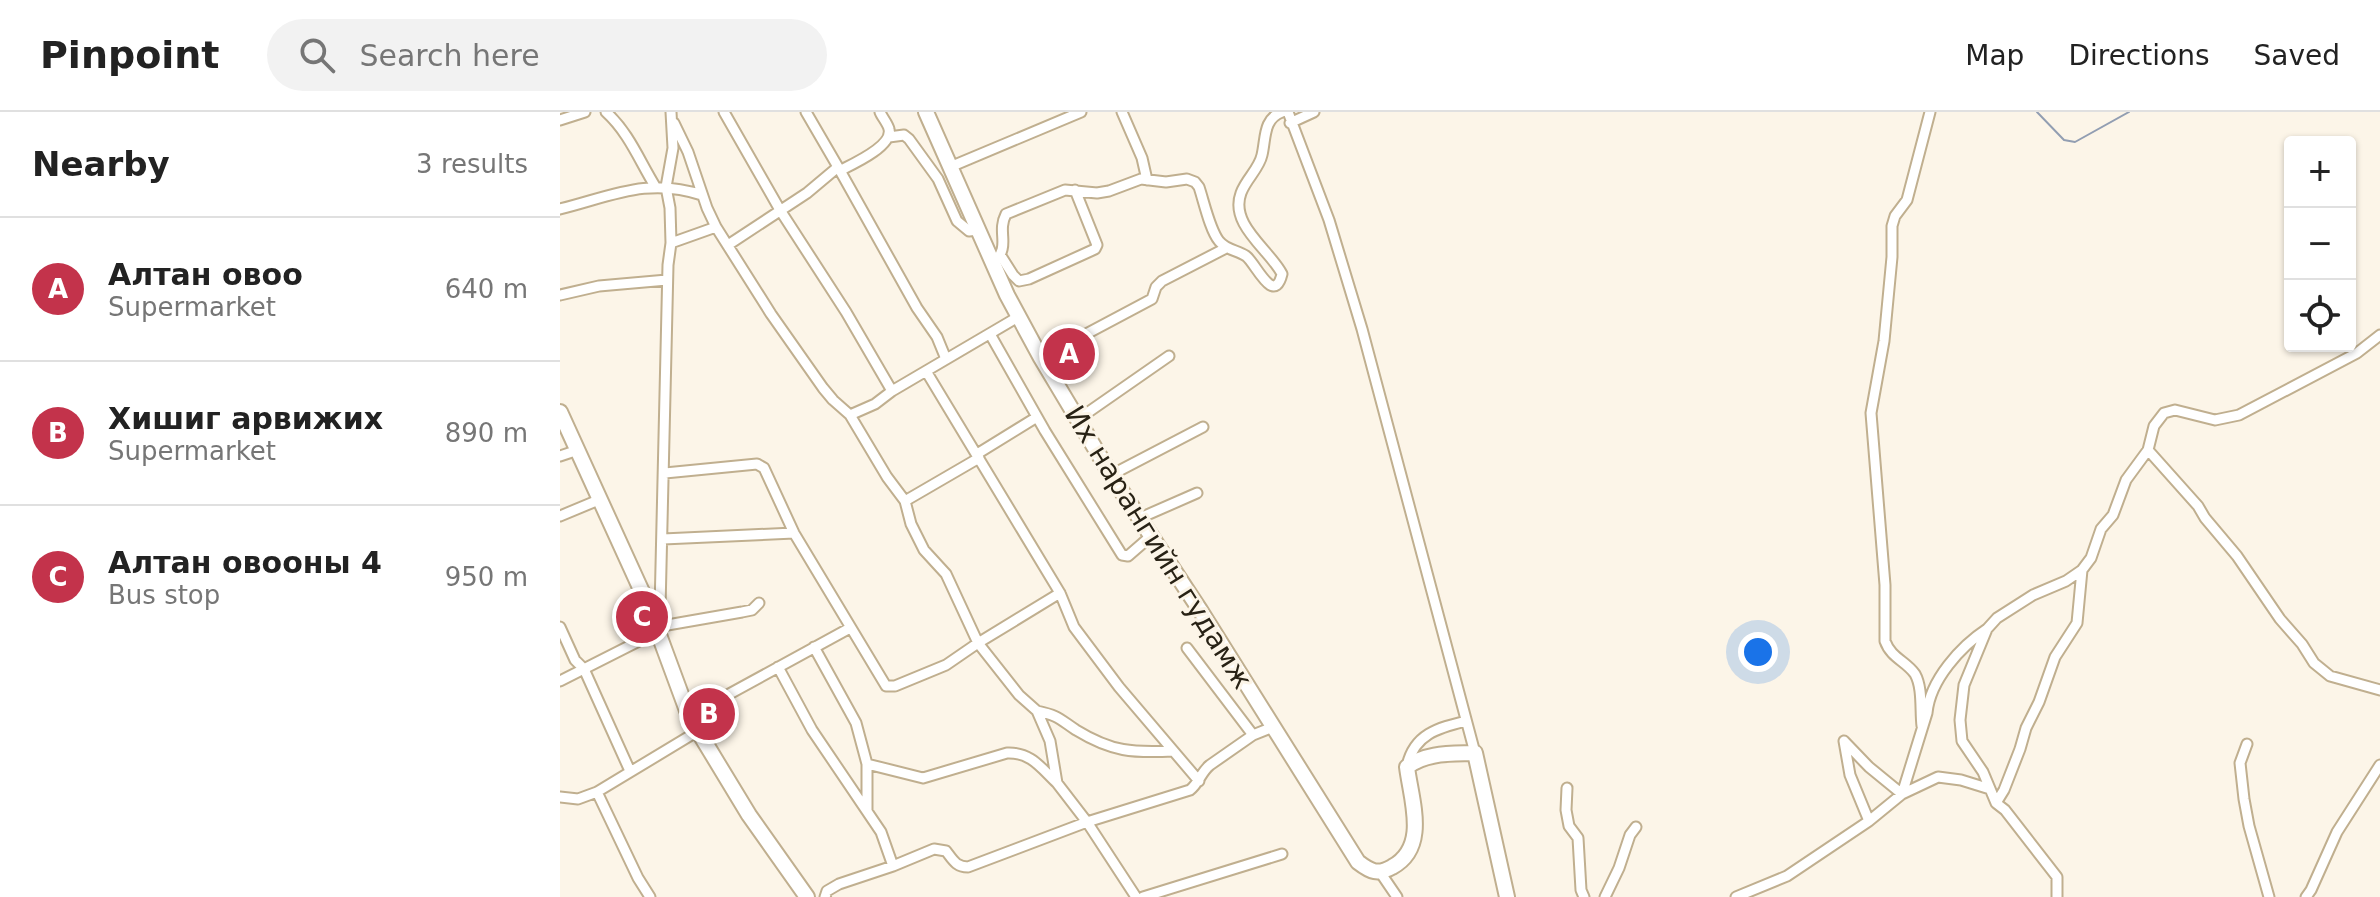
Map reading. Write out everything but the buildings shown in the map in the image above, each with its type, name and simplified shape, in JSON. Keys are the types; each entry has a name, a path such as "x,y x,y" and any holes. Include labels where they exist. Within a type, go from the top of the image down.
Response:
{"main road":[{"name":"Их нарангийн гудамж","path":"926,112 978,230 997,260 1018,317 1077,420 1358,862 1374,872 1380,872"},
{"path":"560,412 656,627 689,716 749,815 807,897"},
{"path":"1380,872 1405,858 1414,841 1407,767 1415,761 1438,755 1475,753 1507,897"}],"street":[{"path":"560,120 585,112"},
{"path":"606,112 634,145 655,186"},
{"path":"724,112 780,210 846,312 892,391"},
{"path":"806,112 917,308 937,337 946,359"},
{"path":"728,245 840,168 864,159 885,142 889,129 880,112"},
{"path":"950,167 1081,112"},
{"path":"1122,112 1142,158 1147,180"},
{"path":"1075,190 1097,245 1095,249 1019,281 997,260 1004,249 1003,219 1006,214 1065,190 1075,190 1097,193 1141,179 1166,182 1187,179 1199,187 1217,239 1226,248 1245,255 1255,263 1265,283 1276,285 1282,274 1247,228 1239,206 1240,194 1259,164 1269,121 1275,114 1287,116 1314,112"},
{"path":"1922,726 1920,689 1915,675 1894,657 1885,641 1885,585 1871,413 1884,341 1892,226 1907,200 1930,112"},
{"path":"560,681 647,637 656,627 660,609 667,280 671,243 666,187 673,148 671,114"},
{"path":"671,114 716,227 771,314 823,388 850,415 905,501 911,524 924,550 946,574 978,643 1009,684 1037,711 1050,741 1057,783"},
{"path":"1287,116 1329,220 1354,302 1475,753"},
{"path":"889,137 904,135 909,139 938,179 957,221 969,231 978,230"},
{"path":"560,209 655,186 684,189 702,195"},
{"path":"671,243 716,227"},
{"path":"1041,358 1152,299 1162,281 1226,248"},
{"path":"560,295 599,286 667,280"},
{"path":"850,415 875,404 1018,317"},
{"path":"990,334 1122,555 1128,556 1151,536"},
{"path":"1902,794 1936,686 1958,651 1997,618 2082,570 2091,558 2101,529 2113,515 2126,480 2148,450 2154,426 2164,413 2175,410 2215,420 2239,415 2357,353 2380,335"},
{"path":"1077,420 1169,356"},
{"path":"926,371 1060,593 1074,627 1119,687 1199,781"},
{"path":"905,501 1037,417"},
{"path":"1111,475 1203,427"},
{"path":"560,456 578,450"},
{"path":"2148,450 2198,506 2314,663 2330,676 2380,690"},
{"path":"665,473 757,464 764,468 794,533 886,686 895,686 946,665 1060,593"},
{"path":"1140,518 1197,493"},
{"path":"560,516 601,499"},
{"path":"663,539 794,533"},
{"path":"1996,803 2004,790 2055,657 2077,623 2082,570"},
{"path":"656,627 752,610 759,603"},
{"path":"560,627 575,660 584,669 630,771"},
{"path":"689,716 850,628"},
{"path":"1987,629 1964,685 1960,720 1962,741 1983,772 1996,803 2005,810 2057,877 2057,897"},
{"path":"814,647 856,723 867,764 867,810"},
{"path":"1187,648 1253,735"},
{"path":"778,667 812,730 881,832 893,866"},
{"path":"1037,711 1057,715 1107,746 1136,753 1173,751"},
{"path":"1407,767 1410,753 1433,731 1466,721"},
{"path":"825,897 827,891 839,884 939,848 946,851 956,864 968,867 1087,822 1190,790 1199,781 1203,770 1253,735 1273,727"},
{"path":"560,797 578,799 597,792 698,731"},
{"path":"1869,821 1850,775 1844,741 1902,794"},
{"path":"2247,744 2240,763 2244,799 2269,897"},
{"path":"867,764 923,778 1007,753 1028,756 1057,783 1087,822 1136,897"},
{"path":"2306,897 2337,832 2380,765"},
{"path":"1736,897 1787,876 1869,821 1902,794 1938,777 1990,789"},
{"path":"1567,788 1566,810 1569,826 1578,838 1584,897"},
{"path":"597,792 650,897"},
{"path":"1605,897 1636,827"},
{"path":"1143,897 1282,854"},
{"path":"1380,872 1397,897"}],"waterway":[{"path":"2037,112 2064,140 2075,142 2129,112"}],"place":[{"name":"Алтан овоо","path":"1069,354"},
{"name":"Алтан овооны 4","path":"642,617"},
{"name":"Хишиг арвижих","path":"709,714"}]}
